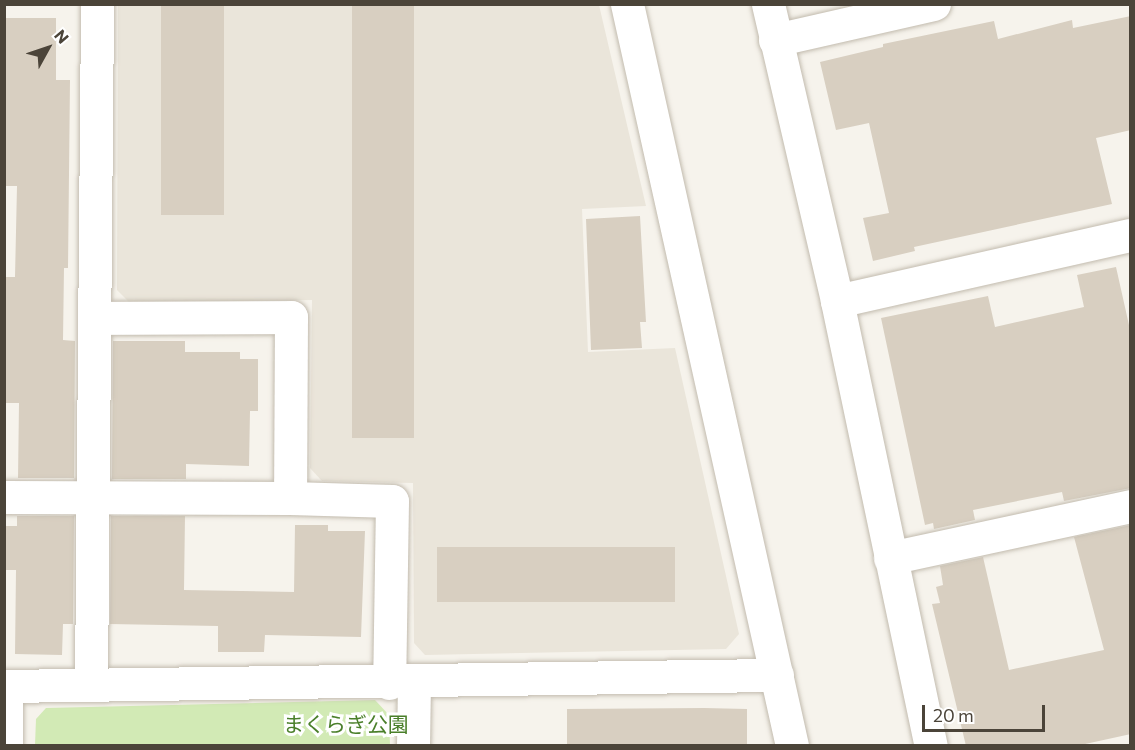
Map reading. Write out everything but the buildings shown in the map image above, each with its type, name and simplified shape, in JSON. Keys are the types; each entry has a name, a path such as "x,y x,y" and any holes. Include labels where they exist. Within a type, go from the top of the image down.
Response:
{"street":[{"path":"91,683 97,4"},
{"path":"627,4 792,746"},
{"path":"768,4 837,301 890,558 932,746"},
{"path":"775,40 934,4"},
{"path":"837,301 1131,235"},
{"path":"96,318 291,317 290,498"},
{"path":"4,497 290,498 392,501 401,683 413,746"},
{"path":"890,558 1131,506"},
{"path":"6,746 5,686 91,683 401,683 777,675"}],"shaded area":[{"path":"118,5 599,5 646,206 582,209 588,352 675,348 739,634 726,649 425,655 414,643 413,483 322,481 310,468 312,300 130,303 117,290"}],"green space":[{"name":"まくらぎ公園","path":"375,700 389,715 390,745 35,745 36,719 46,708"}]}
